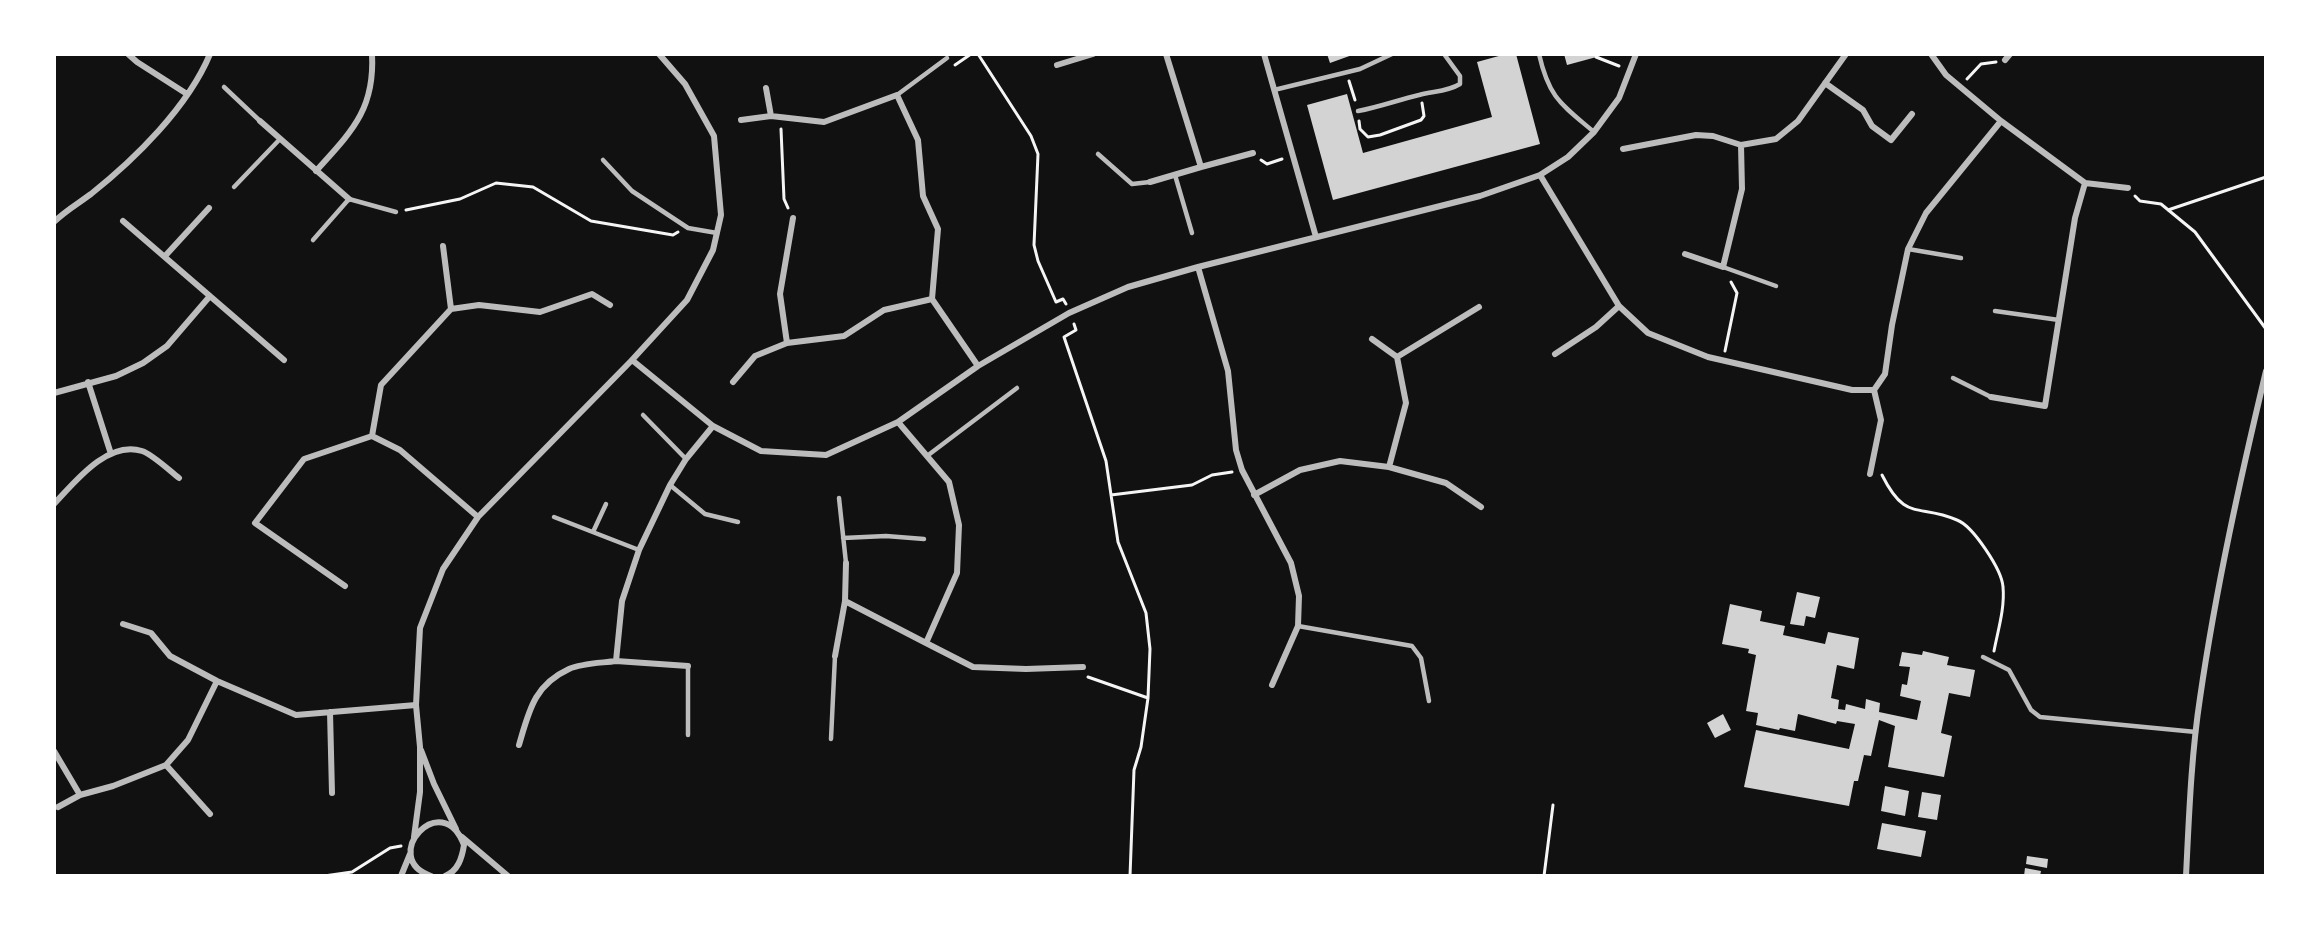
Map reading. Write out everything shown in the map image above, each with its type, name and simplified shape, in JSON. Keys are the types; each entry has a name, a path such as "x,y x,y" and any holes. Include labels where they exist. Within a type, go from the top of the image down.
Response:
{"street":[{"path":"128,54 137,63 187,94"},
{"path":"54,222 131,159 157,132 187,94 210,54"},
{"path":"316,171 351,131 367,104 373,72 372,54"},
{"path":"401,876 414,837 420,792 420,747 416,705 420,628 443,569 478,517 632,360 687,300 713,250 721,215 714,136 685,84 659,54"},
{"path":"1057,65 1093,54"},
{"path":"1166,54 1200,167"},
{"path":"1264,54 1316,237"},
{"path":"632,360 713,426 761,451 826,455 898,422 978,366 1070,312 1128,287 1198,267 1480,196 1540,175 1568,157 1594,132 1619,99 1636,54"},
{"path":"1623,149 1696,135 1713,136 1741,145 1776,139 1798,121 1846,54"},
{"path":"1931,54 1946,75 1960,87 2001,121 2085,183 2128,188"},
{"path":"2005,60 2010,54"},
{"path":"1826,83 1863,110 1872,126 1892,140 1912,114"},
{"path":"766,88 771,116"},
{"path":"741,120 771,116 824,122 897,95 918,140 922,196 939,230 932,299 978,366"},
{"path":"260,121 349,199"},
{"path":"1870,474 1881,420 1874,390 1885,374 1892,325 1908,249 1926,213 2001,121"},
{"path":"1684,254 1723,267 1742,189 1741,145"},
{"path":"1150,182 1253,153"},
{"path":"1540,175 1619,306 1648,333 1723,361 1852,390 1874,390"},
{"path":"1991,397 2045,406 2075,218 2085,183"},
{"path":"166,255 209,208"},
{"path":"786,343 780,294 793,218"},
{"path":"123,221 166,255 284,360"},
{"path":"443,246 451,309"},
{"path":"1198,267 1228,371 1236,450 1242,470 1291,563 1299,596 1298,626 1272,685"},
{"path":"372,436 381,385 451,309 479,305 540,312 592,294 610,305"},
{"path":"54,393 116,376 143,363 167,346 210,296"},
{"path":"733,382 755,356 786,343 844,336 884,310 932,299"},
{"path":"1555,354 1596,327 1619,306"},
{"path":"1397,357 1479,307"},
{"path":"1372,339 1397,357 1406,403 1389,467"},
{"path":"2186,876 2199,700 2234,502 2266,371"},
{"path":"88,382 111,454"},
{"path":"898,422 949,482 959,525 957,573 926,643"},
{"path":"616,660 622,601 639,550 670,485 686,459 713,426"},
{"path":"345,586 255,523 304,459 372,436 400,450 478,517"},
{"path":"54,504 92,465 111,454 130,450 143,451 179,478"},
{"path":"1254,495 1300,470 1340,461 1389,467 1446,483 1481,507"},
{"path":"835,656 845,601 846,562"},
{"path":"845,601 973,667 1026,669 1083,667"},
{"path":"123,624 151,633 170,656 216,681 296,715 416,705"},
{"path":"519,745 530,705 547,683 571,668 616,660 688,666"},
{"path":"58,807 80,795 113,786 166,765 188,740 216,681"},
{"path":"330,712 332,793"},
{"path":"420,747 434,784 456,830 461,837 508,876"},
{"path":"54,751 80,795"},
{"path":"166,765 210,814"},
{"path":"414,837 434,822 442,822 456,830"},
{"path":"445,876 452,873 459,864 464,845 461,837"},
{"path":"411,848 416,866 431,876"}],"lane":[{"path":"1274,90 1360,69 1392,54"},
{"path":"1358,111 1394,104 1460,84 1460,76 1444,54"},
{"path":"1539,54 1544,76 1552,94 1594,132"},
{"path":"897,95 947,58"},
{"path":"225,87 260,121"},
{"path":"234,188 280,139"},
{"path":"1098,154 1132,184 1150,182"},
{"path":"603,160 632,191 688,228 717,233"},
{"path":"1175,175 1192,233"},
{"path":"312,240 349,199 396,212"},
{"path":"1908,249 1960,258"},
{"path":"1723,267 1776,286"},
{"path":"1995,311 2059,320"},
{"path":"1953,378 1991,397"},
{"path":"927,456 1017,388"},
{"path":"643,415 686,459"},
{"path":"670,485 705,514 738,522"},
{"path":"839,498 846,562"},
{"path":"593,532 606,504"},
{"path":"554,517 639,550"},
{"path":"843,538 886,536 924,539"},
{"path":"1298,626 1412,646 1421,658 1429,701"},
{"path":"831,739 835,656"},
{"path":"1983,657 2009,670 2031,710 2040,717 2049,720 2196,732"},
{"path":"688,666 688,735"}],"path":[{"path":"978,54 1031,136 1038,154 1034,244 1038,261 1056,302 1064,299"},
{"path":"1596,57 1630,70"},
{"path":"1960,87 1981,64 2005,60"},
{"path":"1349,79 1358,111 1360,129 1368,137 1421,120 1424,116 1421,94"},
{"path":"781,117 784,199 793,218"},
{"path":"1253,153 1267,164 1282,159"},
{"path":"2168,210 2266,177"},
{"path":"396,212 460,199 496,183 533,187 591,221 673,235 688,228"},
{"path":"2128,188 2140,201 2161,204 2195,232 2266,329"},
{"path":"1723,267 1737,293 1723,361"},
{"path":"1076,330 1064,337 1106,461 1118,542 1146,613 1150,650 1148,698 1141,747 1134,770 1130,876"},
{"path":"1111,495 1192,485 1212,475 1242,470"},
{"path":"1882,475 1901,504 1919,512 1941,514 1960,520 1981,541 2003,584 2002,609 1992,662"},
{"path":"1083,667 1088,678 1148,698"},
{"path":"1544,876 1553,805"},
{"path":"324,876 352,872 390,848 411,848"},
{"path":"180,876 211,874 311,876"}],"building":[{"path":"1327,54 1355,54 1330,63"},
{"path":"1506,54 1516,54 1540,144 1333,200 1307,105 1347,94 1363,153 1492,117 1477,62"},
{"path":"1564,54 1604,54 1604,55 1567,65"},
{"path":"1797,592 1820,597 1815,618 1806,616 1804,626 1790,624"},
{"path":"1730,604 1762,611 1760,621 1785,626 1783,635 1825,644 1828,632 1859,638 1854,669 1837,665 1831,698 1839,700 1838,709 1845,710 1846,704 1865,709 1866,699 1880,703 1879,712 1917,720 1921,701 1900,696 1902,684 1907,685 1910,667 1899,666 1902,652 1922,655 1923,651 1949,657 1947,665 1975,670 1970,697 1949,693 1941,733 1952,736 1944,777 1888,767 1895,726 1879,720 1871,756 1864,755 1858,781 1854,781 1849,806 1744,787 1756,730 1849,749 1855,724 1837,721 1836,724 1798,714 1795,731 1756,725 1758,713 1746,711 1756,655 1748,653 1749,649 1722,644"},
{"path":"1723,714 1731,730 1715,738 1707,723"},
{"path":"1885,786 1909,791 1905,816 1881,811"},
{"path":"1922,792 1941,795 1937,820 1918,817"},
{"path":"1882,823 1926,831 1921,857 1877,849"},
{"path":"2027,856 2048,859 2047,868 2026,864"},
{"path":"2025,868 2041,871 2040,876 2024,876"}]}
